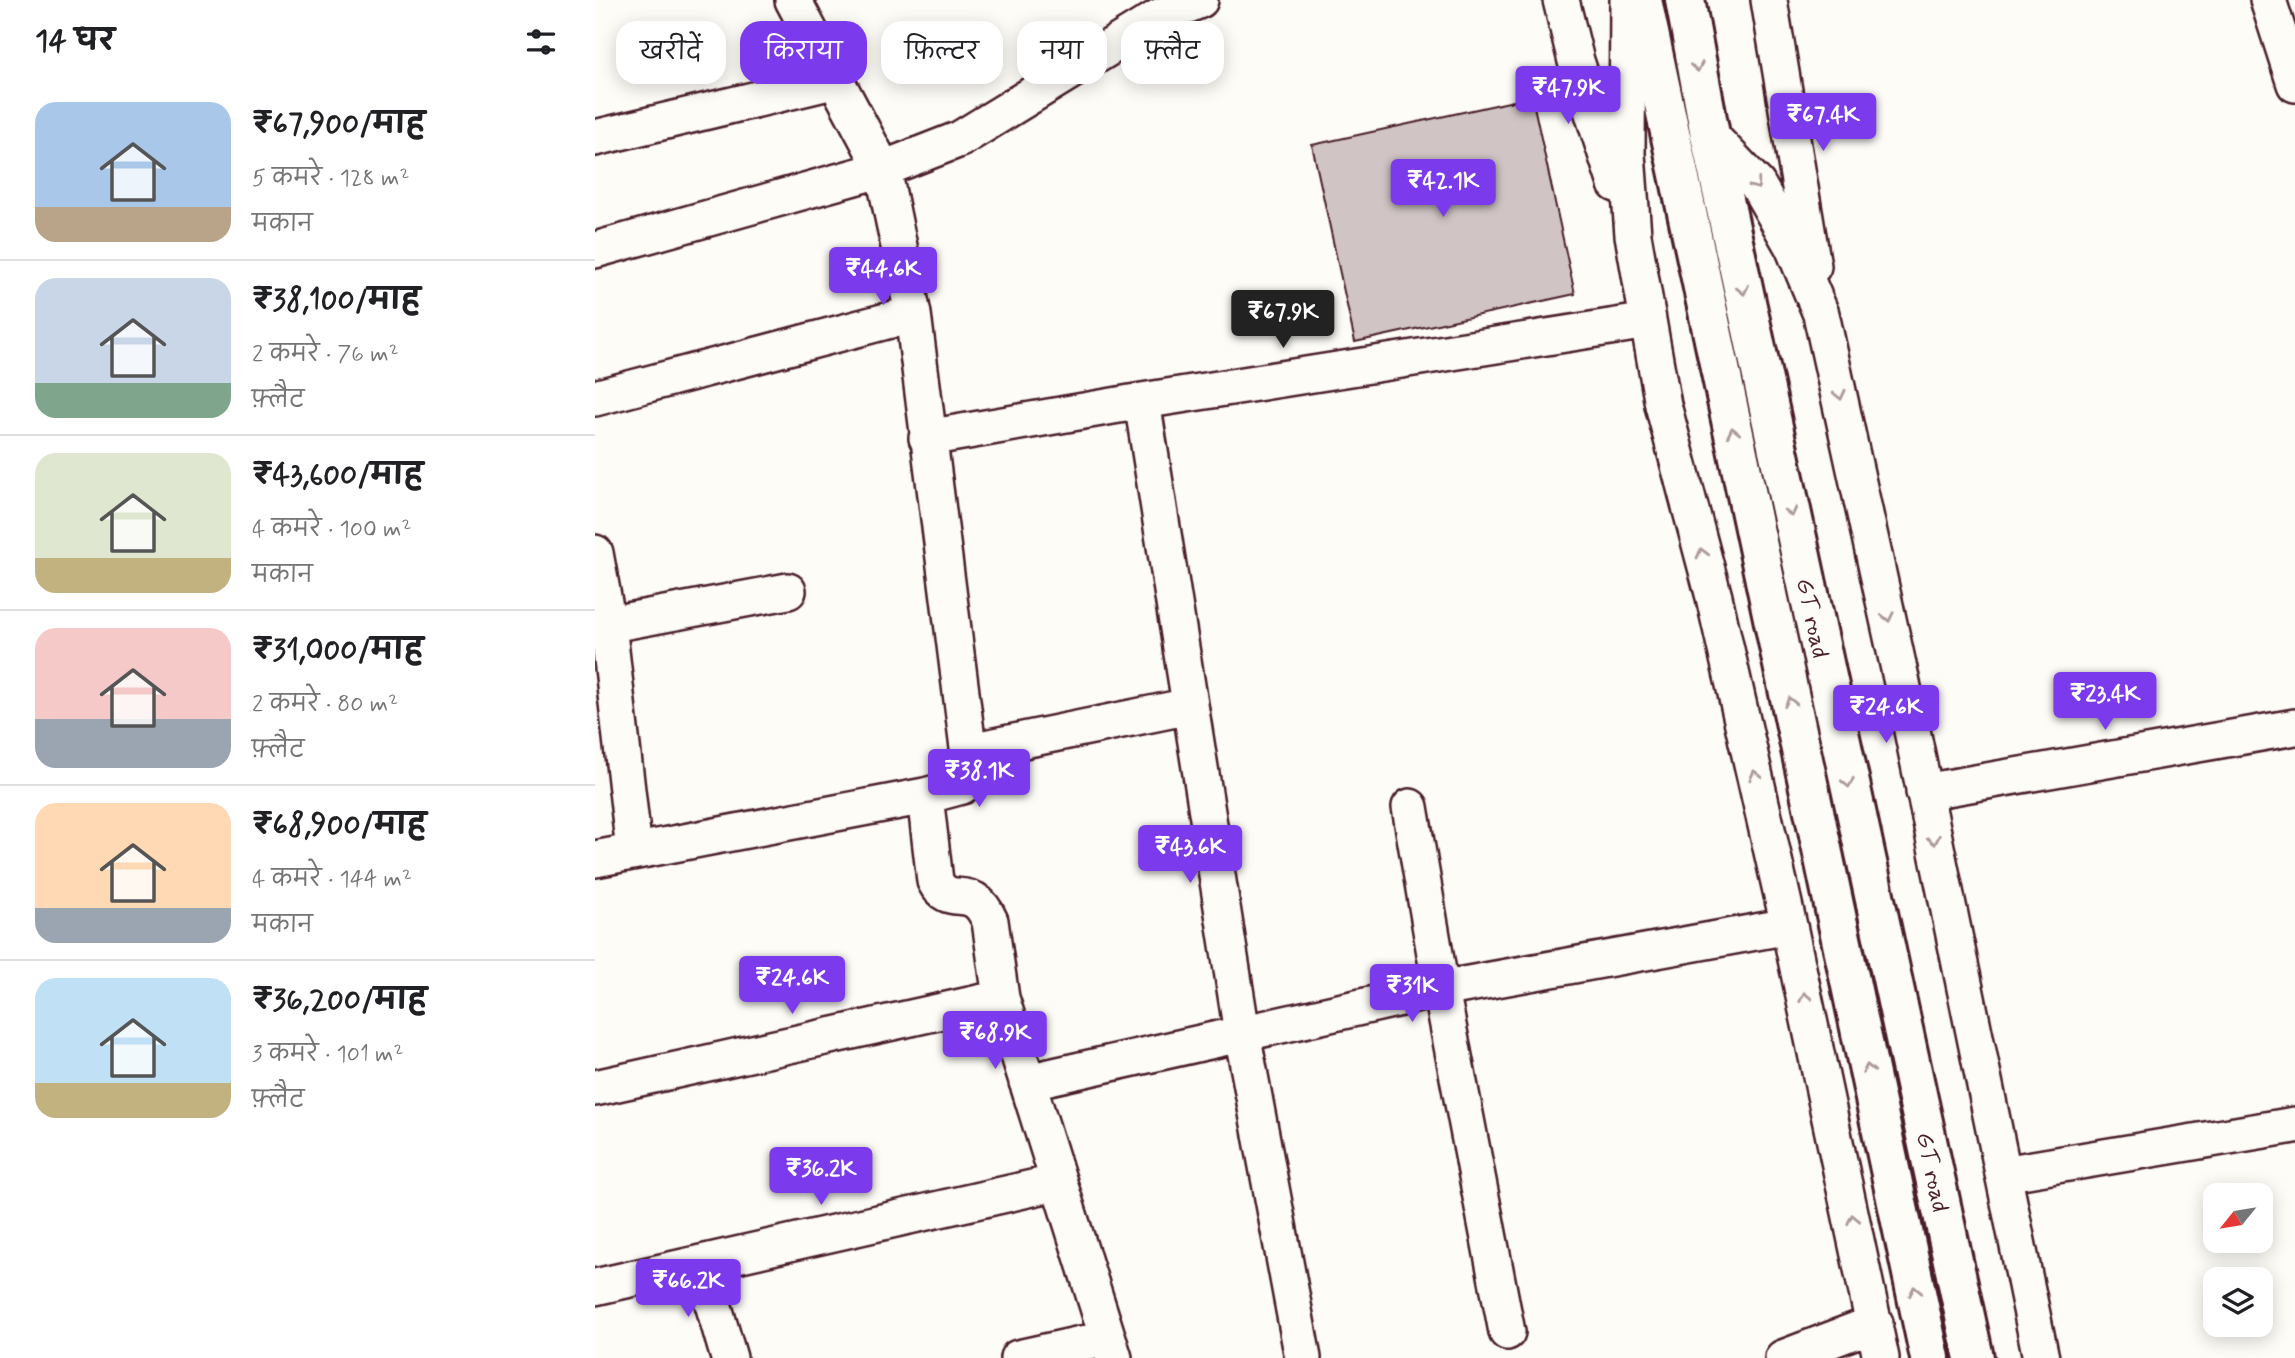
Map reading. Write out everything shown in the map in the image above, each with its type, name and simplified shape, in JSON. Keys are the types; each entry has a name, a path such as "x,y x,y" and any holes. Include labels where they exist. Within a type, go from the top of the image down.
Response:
{"highway":[{"name":"GT road","path":"1642,0 1930,1358"},
{"name":"GT road","path":"1685,0 1710,135 1974,1358"}],"street":[{"path":"793,0 805,21"},
{"path":"595,250 883,169 960,139 1159,17 1200,0"},
{"path":"1561,0 1576,61 1633,235"},
{"path":"1628,0 1627,154 1633,235 1663,405 1714,597 1789,926 1881,1358"},
{"path":"1769,0 1821,314 1847,426 2041,1358"},
{"path":"2268,0 2295,84"},
{"path":"595,138 820,84"},
{"path":"595,859 925,796 968,784 973,774 927,438 913,314 883,169 839,84"},
{"path":"1710,135 1757,184 1793,247 1821,314"},
{"path":"595,398 913,314"},
{"path":"927,438 1648,321"},
{"path":"1142,401 1242,1033 1303,1358"},
{"path":"595,553 601,626 634,851"},
{"path":"601,626 788,591"},
{"path":"970,751 1190,706"},
{"path":"1924,792 2295,727"},
{"path":"925,796 935,881 943,893 975,899 990,921 1001,998 1111,1348 1018,1358"},
{"path":"1410,807 1441,989 1507,1332"},
{"path":"1027,1082 1441,989 1789,926"},
{"path":"595,1088 1001,998"},
{"path":"2003,1174 2295,1125"},
{"path":"595,1287 1059,1182"},
{"path":"701,1263 729,1358"},
{"path":"1783,1358 1875,1323"}],"building":[{"path":"1532,97 1575,294 1355,342 1312,145"}]}
